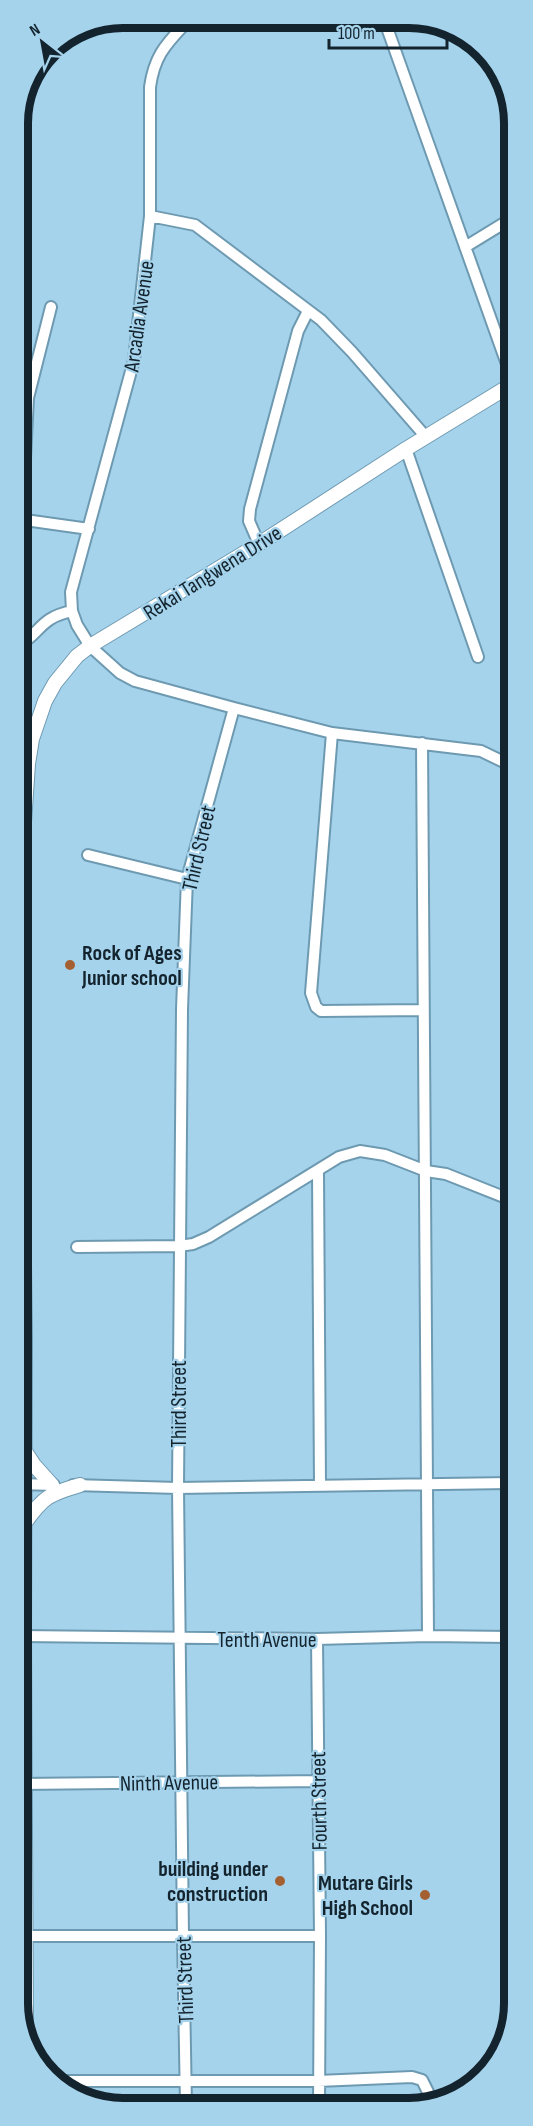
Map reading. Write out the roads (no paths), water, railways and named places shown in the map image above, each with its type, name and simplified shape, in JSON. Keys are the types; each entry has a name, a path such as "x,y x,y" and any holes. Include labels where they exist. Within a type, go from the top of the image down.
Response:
{"main road":[{"name":"Rekai Tangwena Drive","path":"29,758 32,739 45,701 55,683 77,656 259,544 406,448 504,389"},
{"path":"29,1458 52,1485"},
{"path":"29,1517 46,1497 80,1485"}],"street":[{"name":"Arcadia Avenue","path":"72,611 71,592 134,360 150,216 152,68 167,42 180,29"},
{"path":"387,29 504,355"},
{"path":"150,216 195,225 321,320 426,437"},
{"path":"465,247 504,223"},
{"path":"29,394 51,307"},
{"path":"259,544 249,521 250,509 298,331 308,311"},
{"path":"406,448 478,657"},
{"path":"29,520 89,529"},
{"path":"29,635 41,624 56,615 72,611 77,625 90,646 120,673 135,681 332,733 481,751 504,761"},
{"name":"Third Street","path":"186,2098 178,1488 182,1009 187,879 234,708"},
{"path":"332,733 311,993 313,1002 321,1011 423,1010"},
{"path":"422,743 428,1636"},
{"path":"88,855 187,879"},
{"path":"77,1247 193,1244 209,1237 339,1157 360,1151 385,1155 426,1171 446,1174 504,1197"},
{"path":"318,1171 320,1485"},
{"path":"29,1484 178,1488 504,1484"},
{"name":"Tenth Avenue","path":"29,1636 317,1639 504,1637"},
{"name":"Fourth Street","path":"317,1639 320,1936 319,2098"},
{"name":"Ninth Avenue","path":"29,1783 318,1781"},
{"path":"29,1936 320,1936"},
{"path":"70,2081 318,2081 412,2077 422,2080 428,2095"}],"place":[{"name":"Rock of Ages Junior school","path":"70,965"},
{"name":"building under construction","path":"280,1881"},
{"name":"Mutare Girls High School","path":"425,1895"}]}
